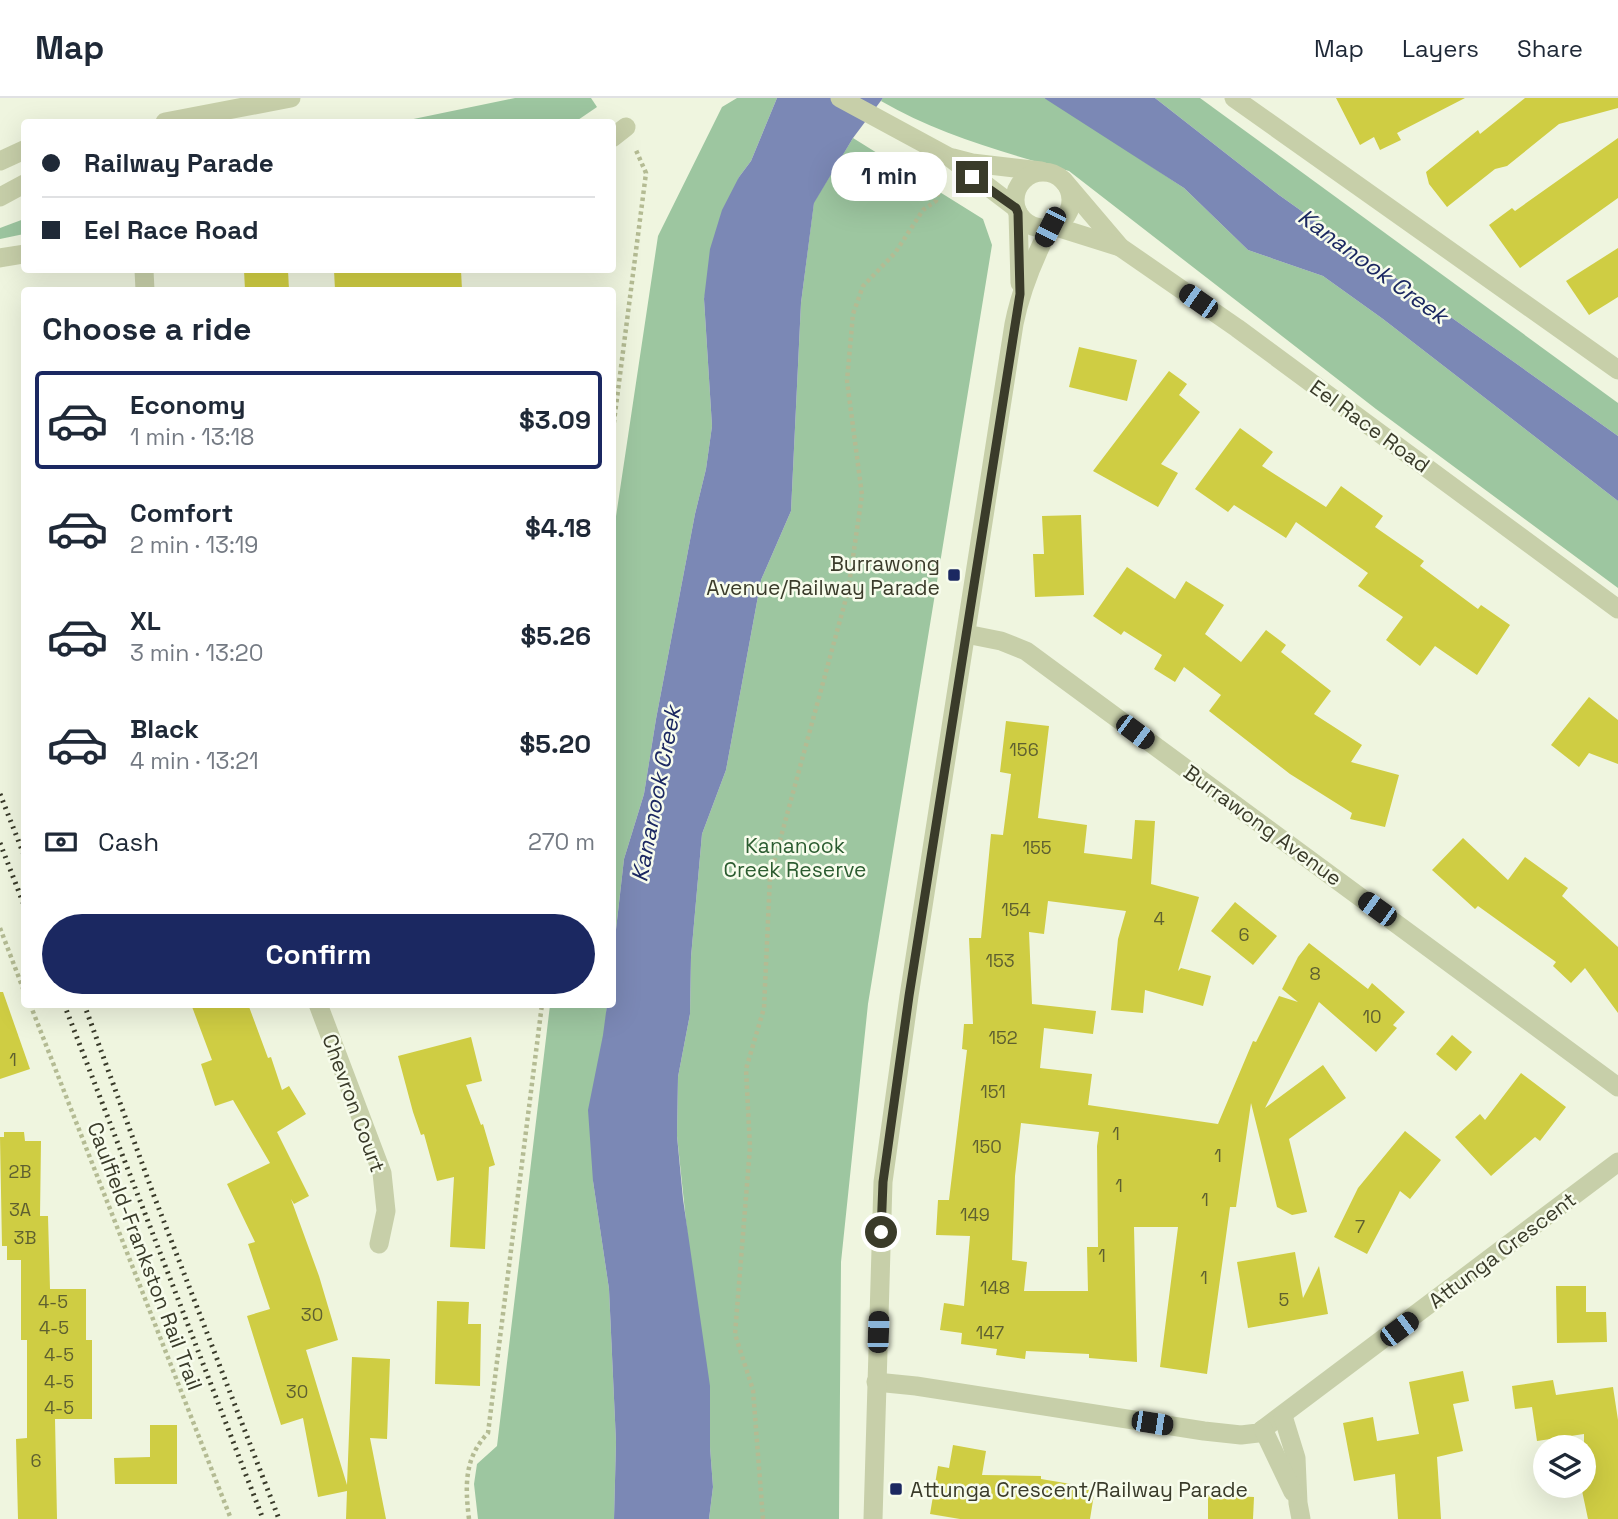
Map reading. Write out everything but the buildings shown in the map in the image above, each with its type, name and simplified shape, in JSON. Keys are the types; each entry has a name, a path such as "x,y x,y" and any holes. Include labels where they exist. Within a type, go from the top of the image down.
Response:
{"street":[{"path":"181,119 291,98"},
{"path":"839,98 948,157 1032,226 1052,226"},
{"path":"1234,98 1618,370"},
{"path":"0,161 21,151"},
{"path":"948,157 972,163 1044,171 1058,175 1070,190 1071,203 1063,219 1052,226 1020,294"},
{"path":"873,1519 883,1182 1020,294 1016,190 1022,180 1032,173 1044,171"},
{"name":"Eel Race Road","path":"1063,180 1121,247 1237,328 1618,609"},
{"path":"0,197 21,186"},
{"name":"Eel Race Road","path":"1052,226 1121,247"},
{"path":"0,258 21,254"},
{"name":"Burrawong Avenue","path":"966,634 1001,641 1026,651 1618,1087"},
{"name":"Chevron Court","path":"320,1008 382,1173 386,1211 379,1244"},
{"name":"Attunga Crescent","path":"876,1382 1204,1431 1258,1433 1615,1170"},
{"path":"1283,1416 1296,1458 1299,1511"},
{"path":"1263,1429 1299,1511"}],"path":[{"path":"616,406 646,173 619,132"},
{"path":"762,1519 753,1390 735,1334 750,1147 746,1069 764,1008 770,877 850,578 862,495 847,381 853,314 863,286 895,253 923,210 936,201 940,186"},
{"path":"0,928 21,982"},
{"name":"Caulfield-Frankston Rail Trail","path":"32,1008 231,1519"},
{"path":"469,1519 465,1489 474,1447 488,1433 541,1008"}],"green space":[{"path":"515,98 591,98 597,107 579,119 414,119"},
{"path":"737,98 777,98 751,161 739,177 704,299 712,426 706,469 695,514 644,794 624,859 616,930 616,516 658,236 722,107"},
{"path":"883,98 1044,98 1184,188 1248,250 1323,276 1383,319 1618,501 1618,588 1376,409 1069,171 949,133 903,113 881,101"},
{"path":"1155,98 1200,98 1618,403 1618,436 1279,195"},
{"name":"Kananook Creek Reserve","path":"853,138 983,219 992,245 868,1004 841,1262 839,1519 709,1519 713,1487 710,1447 677,1136 678,1077 690,1014 691,957 702,834 726,770 761,580 791,511 801,303 814,202"},
{"path":"21,220 21,235 0,239 0,228"},
{"path":"550,1008 607,1008 593,1181 609,1289 616,1442 614,1519 478,1519 474,1484 477,1464 497,1446"}],"water":[{"name":"Kananook Creek","path":"777,98 883,98 853,138 814,203 801,303 791,511 761,580 726,770 702,834 691,957 690,1014 678,1077 677,1136 683,1199 710,1386 713,1487 709,1519 614,1519 616,1442 609,1289 593,1181 588,1110 607,1008 616,1008 616,930 624,859 644,794 695,514 706,469 712,426 704,299 710,249 722,210 739,177 751,161"},
{"name":"Kananook Creek","path":"1044,98 1155,98 1279,195 1618,436 1618,501 1383,319 1323,276 1248,250 1184,188"}],"railway":[{"path":"0,794 21,847"},
{"path":"0,843 21,897"},
{"path":"66,1008 263,1519"},
{"path":"85,1008 154,1196 279,1519"}],"place":[{"name":"Burrawong Avenue/Railway Parade","path":"954,575"},
{"name":"Attunga Crescent/Railway Parade","path":"896,1489"}],"route":[{"path":"881,1232 883,1182 909,996 1020,294 1016,208 972,177"}]}
